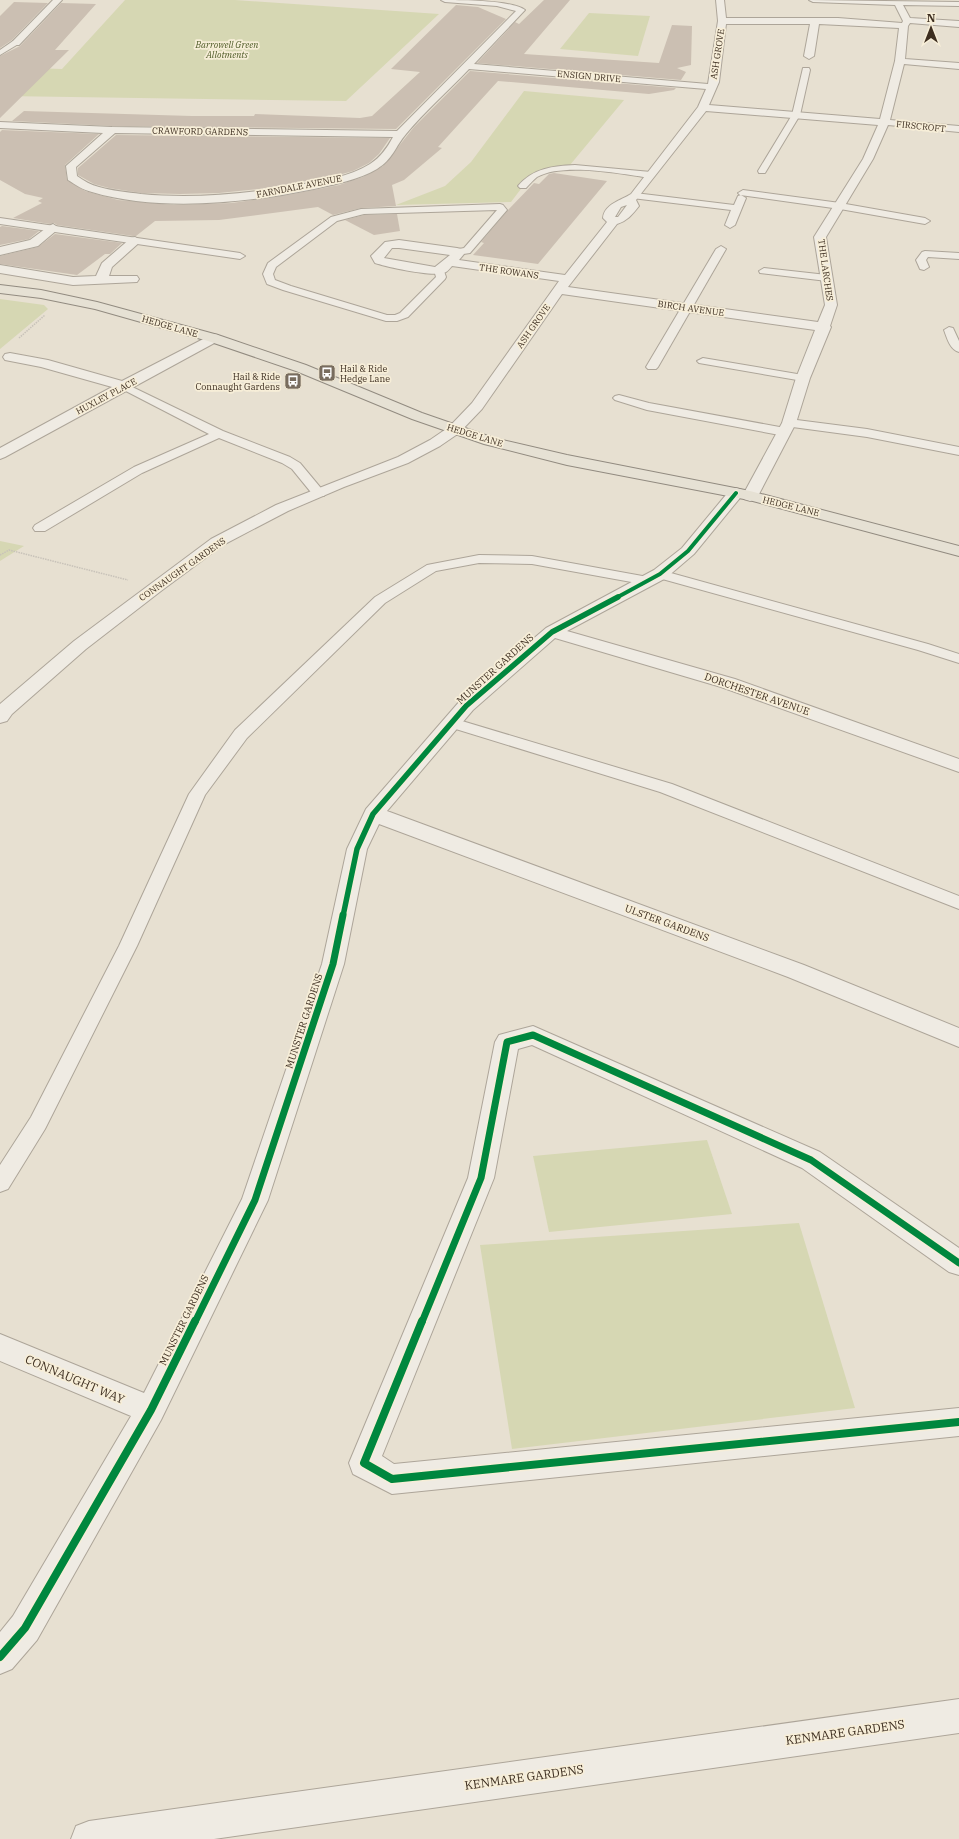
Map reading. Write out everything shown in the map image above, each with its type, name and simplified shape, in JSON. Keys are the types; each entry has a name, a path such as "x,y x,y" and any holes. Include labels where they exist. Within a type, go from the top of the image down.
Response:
{"main road":[{"name":"HEDGE LANE","path":"0,289 27,292 97,306 213,338 301,368 454,430 490,441 567,460 743,494 959,551"}],"street":[{"path":"16,43 58,0"},
{"name":"FARNDALE AVENUE","path":"112,130 71,166 72,178 84,186 107,193 178,200 215,200 331,182 361,173 382,161 400,134 521,10 517,6 506,4 445,0"},
{"name":"ASH GROVE","path":"454,430 477,406 558,290 613,222 622,219 633,206 632,198 703,108 712,84 722,21 720,0"},
{"path":"812,0 959,4"},
{"path":"898,2 906,23"},
{"path":"722,21 838,21 959,24"},
{"path":"809,56 815,21"},
{"name":"THE LARCHES","path":"743,494 787,427 803,378 824,327 831,305 820,237 868,159 884,122 900,61 906,23"},
{"path":"900,61 959,66"},
{"name":"ENSIGN DRIVE","path":"470,63 712,84"},
{"name":"FIRSCROFT","path":"703,108 796,114 959,129"},
{"name":"CRAWFORD GARDENS","path":"0,125 112,130 400,134"},
{"path":"0,251 34,243 53,228"},
{"path":"100,280 106,266 135,241"},
{"name":"THE ROWANS","path":"439,270 388,263 379,260 377,256 389,245 398,244 454,257 568,279"},
{"path":"439,270 454,257"},
{"path":"0,269 73,280 133,279"},
{"path":"27,292 48,277"},
{"name":"BIRCH AVENUE","path":"558,290 824,327"},
{"name":"HUXLEY PLACE","path":"0,454 213,338"},
{"path":"10,357 43,363 124,386"},
{"name":"CONNAUGHT GARDENS","path":"0,717 80,645 155,587 217,542 282,508 319,492 403,460 435,443 454,430"},
{"name":"MUNSTER GARDENS","path":"0,1657 25,1628 151,1410 255,1200 333,964 357,849 373,814 466,706 552,632 654,578 688,551 743,494"},
{"name":"DORCHESTER AVENUE","path":"552,632 728,683 959,766"},
{"name":"ULSTER GARDENS","path":"373,814 796,971 959,1038"},
{"path":"959,1263 811,1160 533,1035 507,1042 481,1178 364,1463 392,1479 959,1422"},
{"name":"CONNAUGHT WAY","path":"0,1347 151,1410"},
{"name":"KENMARE GARDENS","path":"89,1839 959,1716"}],"lane":[{"path":"0,53 16,43"},
{"path":"762,171 796,114 806,70"},
{"path":"523,186 534,176 542,172 562,168 651,175"},
{"path":"730,225 738,208 743,190 925,222"},
{"path":"632,198 738,208"},
{"path":"439,270 441,277 404,315 397,318 386,318 287,288 271,282 268,274 272,266 334,218 347,214 364,211 500,207 502,210 467,251 454,257"},
{"path":"0,221 240,256"},
{"path":"652,367 721,248"},
{"path":"924,267 921,260 925,254 959,256"},
{"path":"764,270 827,278"},
{"path":"949,330 954,344 959,349"},
{"path":"703,361 803,378"},
{"path":"124,386 219,434 286,460 296,466 319,492"},
{"path":"619,398 647,406 787,427 867,433 959,451"},
{"path":"40,528 138,470 219,434"},
{"path":"0,1182 38,1123 128,946 197,794 241,734 380,600 432,568 479,559 532,560 654,578 923,648 959,659"},
{"path":"452,723 666,788 959,903"}],"path":[{"path":"18,338 48,313"},
{"path":"0,555 9,550 155,587"}],"green space":[{"name":"Barrowell Green Allotments","path":"125,0 235,0 439,14 346,101 4,96 0,67 62,69"},
{"path":"589,13 650,16 638,56 560,49"},
{"path":"524,91 624,100 570,165 533,173 511,202 396,205 445,186 471,162"},
{"path":"0,299 44,305 48,309 0,349"},
{"path":"0,541 24,546 0,561"},
{"path":"707,1140 732,1214 549,1232 533,1156"},
{"path":"799,1223 855,1408 512,1449 480,1245"}],"building":[{"path":"544,0 570,0 524,54 659,63 672,25 692,26 691,65 677,68 686,72 681,80 477,63 515,22 519,24"},
{"path":"14,2 48,3 12,40 0,48 0,16"},
{"path":"61,3 96,4 55,50 69,50 0,118 0,56 20,46"},
{"path":"456,5 478,7 506,19 396,129 112,126 12,121 24,111 192,116 254,116 255,114 360,118 372,116 420,72 391,69"},
{"path":"470,71 676,88 674,90 649,94 498,81 438,147 442,148 404,180 392,185 396,206 361,208 333,215 318,207 219,220 155,221 136,236 133,236 13,218 42,203 38,201 43,198 25,194 0,180 0,132 2,130 99,134 65,165 67,180 85,191 118,200 174,205 232,203 288,195 339,185 363,177 383,166 414,127"},
{"path":"116,135 390,138 379,154 369,163 353,171 335,176 259,189 219,193 180,194 141,193 109,188 94,184 78,175 78,168"},
{"path":"554,173 607,181 538,264 473,255 484,243 481,242 508,210 534,183 539,184 549,174"},
{"path":"397,214 400,231 374,235 345,220 364,215"},
{"path":"0,227 39,231 29,239 0,245"},
{"path":"55,234 122,243 110,254 105,254 77,275 0,264 0,256 38,247"}],"cycle path":[{"path":"0,1657 25,1628 151,1410 255,1200 333,964 357,849 373,814 466,706 552,632 660,574 688,551 736,493"},
{"path":"959,1263 811,1160 533,1035 507,1042 481,1178 364,1463 392,1479 959,1422"}],"place":[{"name":"Hail & Ride Hedge Lane","path":"327,373"},
{"name":"Hail & Ride Connaught Gardens","path":"293,381"}]}
